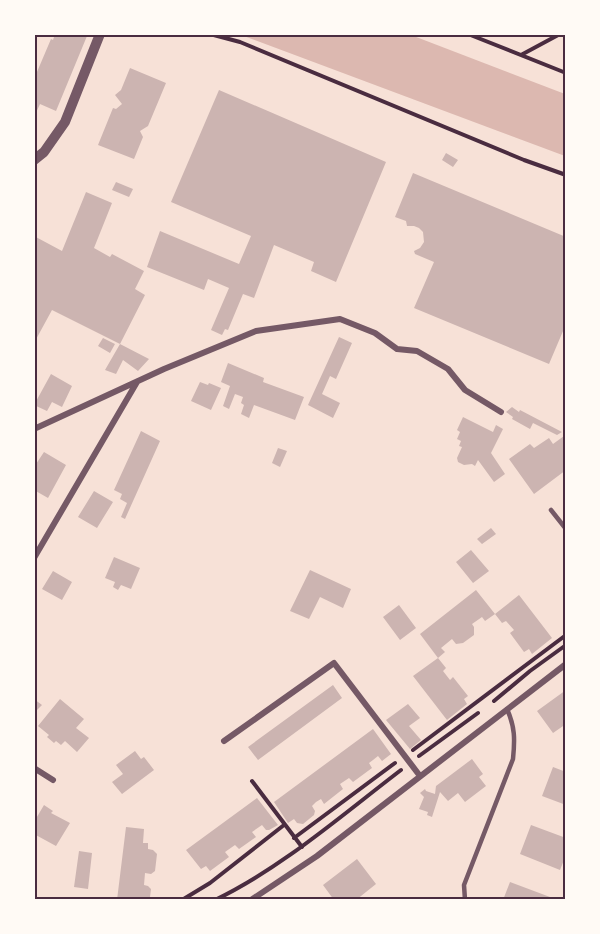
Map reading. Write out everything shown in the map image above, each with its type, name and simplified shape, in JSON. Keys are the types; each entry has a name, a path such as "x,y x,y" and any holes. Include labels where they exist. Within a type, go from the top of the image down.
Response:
{"street":[{"path":"34,160 44,152 65,122 99,34"},
{"path":"34,429 164,369 256,331 340,319 375,333 397,350 417,351 448,369 465,390 501,412"},
{"path":"34,558 137,381"},
{"path":"224,741 334,663 420,776"},
{"path":"251,900 312,859 566,664"},
{"path":"34,768 53,780"}],"lane":[{"path":"551,510 566,529"},
{"path":"465,900 464,885 513,759 515,741 513,724 507,709"}],"path":[{"path":"210,34 240,42 524,160 566,175"},
{"path":"468,34 566,73"},
{"path":"520,55 561,34"},
{"path":"294,838 566,635"},
{"path":"487,706 566,645"},
{"path":"215,900 256,877 301,846 479,712"},
{"path":"252,781 312,859"},
{"path":"182,900 210,883 284,825"}],"shaded area":[{"path":"241,35 411,35 565,94 565,156"}],"building":[{"path":"55,34 87,36 56,111 40,104 34,117 34,79"},
{"path":"130,68 166,83 148,126 140,131 143,137 134,159 98,145 113,108 116,109 122,104 115,95 121,90"},
{"path":"219,90 386,162 336,282 311,271 314,262 274,245 254,298 243,294 228,330 225,329 222,335 211,330 229,288 208,279 204,290 147,267 160,231 239,264 251,236 171,202"},
{"path":"446,153 458,160 453,167 442,160"},
{"path":"413,173 566,237 566,324 549,364 414,308 434,262 415,254 414,251 424,242 423,232 414,226 407,226 406,221 395,217"},
{"path":"116,182 133,189 129,197 112,190"},
{"path":"86,192 112,203 94,248 110,257 112,254 144,271 135,289 145,295 120,344 52,310 34,343 34,236 62,251"},
{"path":"339,337 352,343 336,379 330,376 322,394 340,403 333,418 308,405"},
{"path":"103,338 115,344 110,353 98,346"},
{"path":"120,344 149,359 138,371 123,360 116,374 105,370"},
{"path":"228,363 264,378 263,382 304,397 295,420 254,405 249,418 241,414 244,405 241,403 243,397 235,394 229,409 223,406 230,386 221,382"},
{"path":"51,374 72,386 62,407 52,402 47,411 34,405"},
{"path":"200,382 221,388 211,410 191,401"},
{"path":"512,407 562,432 557,435 533,423 530,429 512,419 513,417 506,412"},
{"path":"463,417 493,432 496,425 503,429 491,453 505,474 494,482 478,460 475,466 458,462 457,458 462,447 459,446 461,441 457,439 460,432 457,430"},
{"path":"141,431 160,441 125,519 121,517 127,503 120,499 122,494 114,490"},
{"path":"564,436 566,470 534,494 509,459 530,444 534,448 549,438 553,444"},
{"path":"278,448 287,451 280,467 272,463"},
{"path":"44,452 66,465 48,498 34,490 34,467"},
{"path":"94,491 113,502 97,528 78,517"},
{"path":"491,528 496,534 482,544 477,539"},
{"path":"471,550 489,571 473,583 456,562"},
{"path":"114,557 140,568 131,589 121,585 118,590 113,587 115,582 105,578"},
{"path":"310,570 351,589 343,608 320,597 309,619 290,611"},
{"path":"53,571 72,582 62,600 42,589"},
{"path":"476,590 495,614 485,621 482,617 472,624 474,635 463,643 456,644 452,639 441,648 445,652 438,658 420,634"},
{"path":"519,595 552,638 532,654 529,649 524,652 510,633 514,630 506,621 502,623 495,614"},
{"path":"399,605 416,628 400,640 383,617"},
{"path":"438,658 446,668 443,671 450,680 453,677 468,696 464,699 467,704 447,720 413,676"},
{"path":"333,685 342,698 258,760 248,747"},
{"path":"566,690 566,724 553,733 537,711"},
{"path":"34,699 42,705 34,713"},
{"path":"60,699 84,719 76,728 89,738 77,752 65,741 61,745 56,741 54,743 47,737 49,735 38,726"},
{"path":"408,704 420,718 409,726 421,740 410,749 386,720"},
{"path":"373,729 391,754 382,761 378,756 369,763 372,768 353,782 349,778 340,784 343,789 324,804 321,799 316,802 312,806 315,811 314,815 303,824 297,823 294,819 288,823 274,802"},
{"path":"135,751 141,759 144,757 154,770 122,794 112,782 123,774 116,765"},
{"path":"472,759 483,774 479,777 486,786 465,802 458,793 448,801 440,792 432,817 427,815 428,812 419,809 424,797 420,793 425,789 435,794 436,786"},
{"path":"553,767 566,772 566,805 542,796"},
{"path":"257,798 278,825 266,830 262,825 252,832 256,837 239,849 235,845 225,852 229,857 210,871 206,866 201,869 186,850"},
{"path":"44,805 53,811 51,813 70,823 56,846 34,834 34,822"},
{"path":"531,825 566,838 566,855 560,870 520,854"},
{"path":"126,827 144,829 143,843 148,843 148,849 157,854 155,871 151,874 145,873 144,885 151,889 147,900 117,900"},
{"path":"79,851 92,853 88,889 74,887"},
{"path":"357,859 376,884 356,900 334,900 323,885"},
{"path":"510,882 550,897 549,900 503,900"}]}
